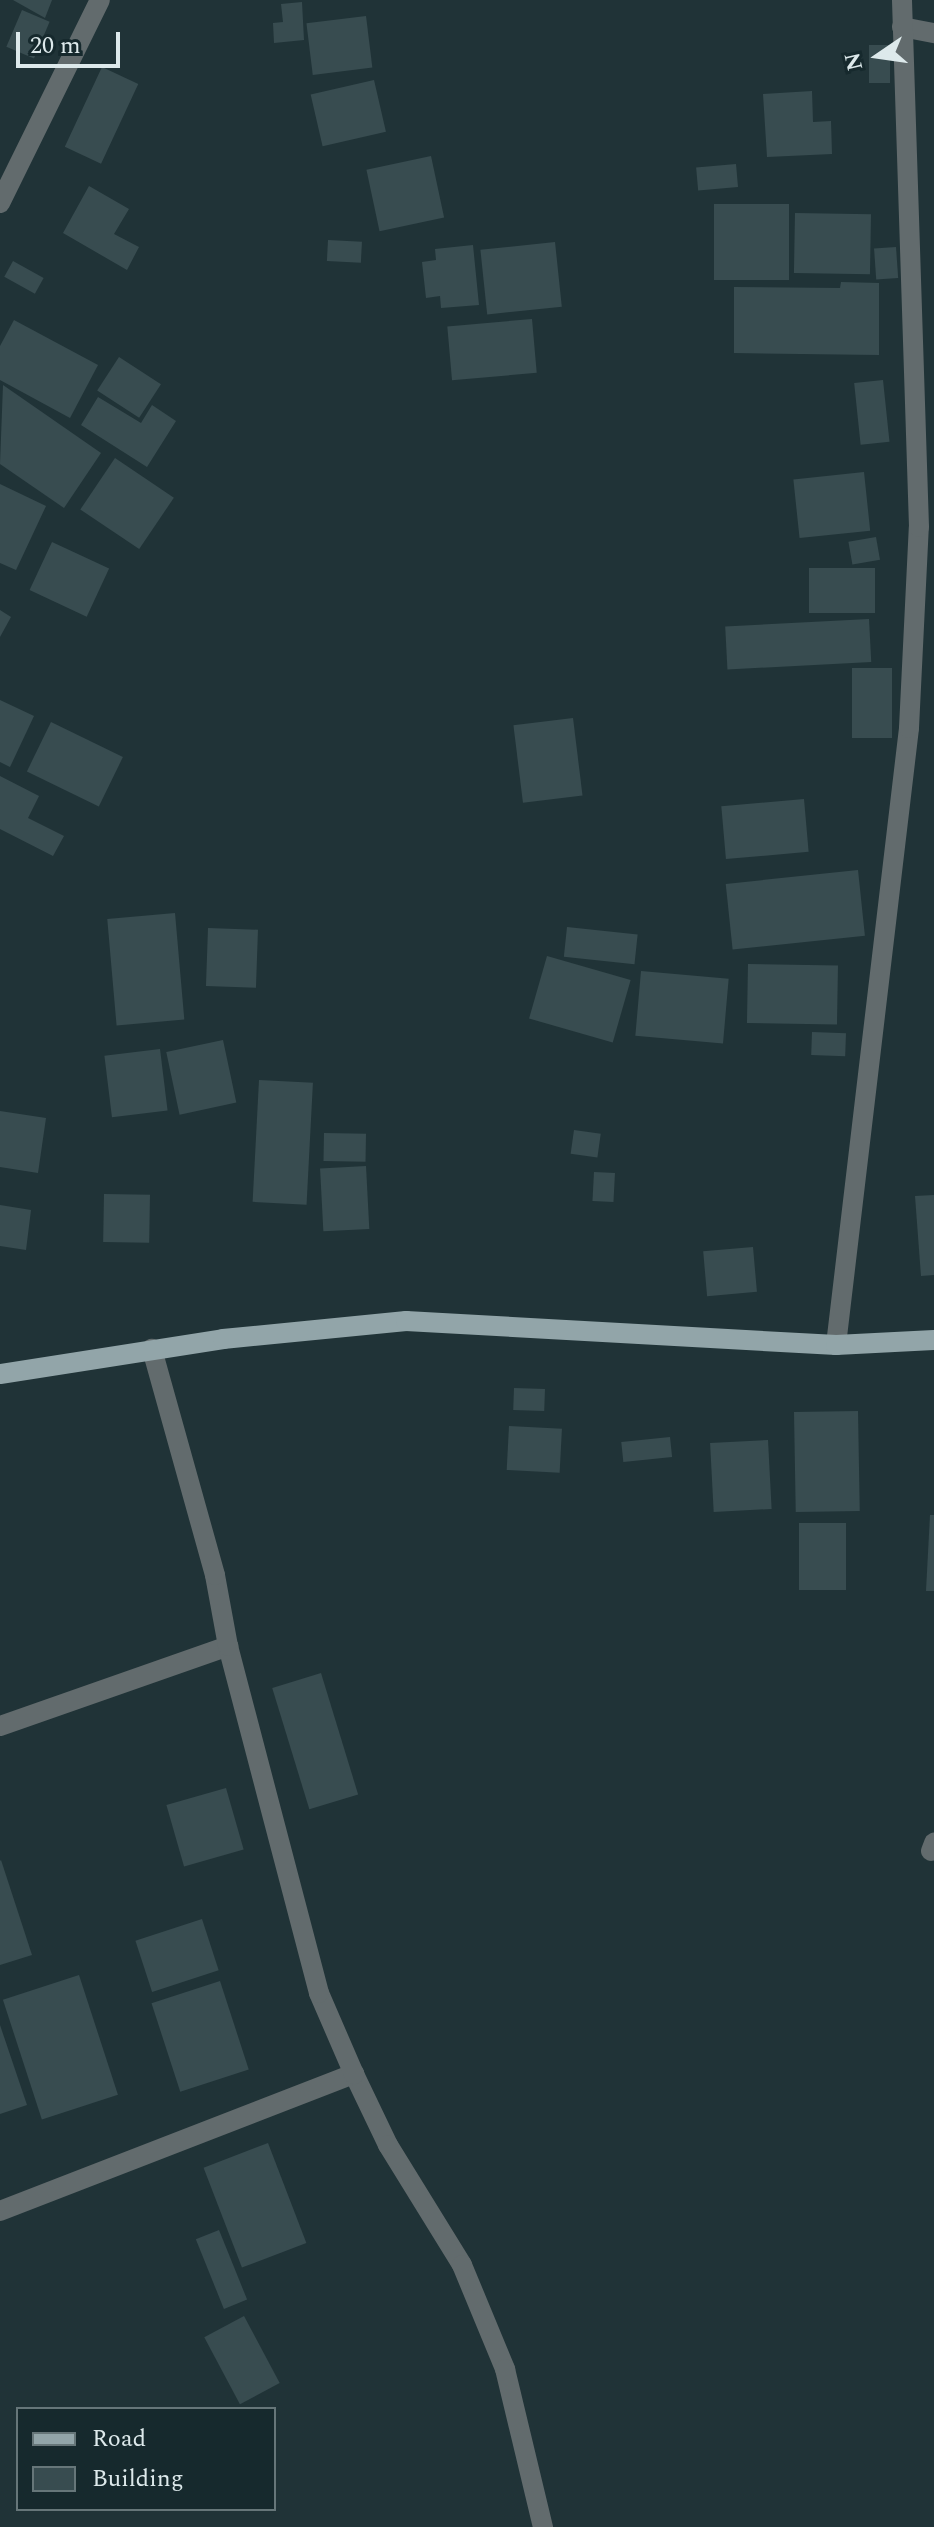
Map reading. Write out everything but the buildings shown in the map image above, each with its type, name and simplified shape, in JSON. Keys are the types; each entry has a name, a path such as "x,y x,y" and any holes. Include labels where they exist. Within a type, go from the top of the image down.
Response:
{"main road":[{"path":"0,1374 152,1349 406,1321 836,1345 934,1340"}],"street":[{"path":"836,1345 909,728 919,527 902,0"},
{"path":"0,203 61,70 99,2"},
{"path":"902,27 934,33"},
{"path":"152,1349 215,1575 228,1646 319,1993 388,2145 462,2265 505,2369 543,2527"},
{"path":"0,1726 228,1646"},
{"path":"0,2211 354,2074"}]}
